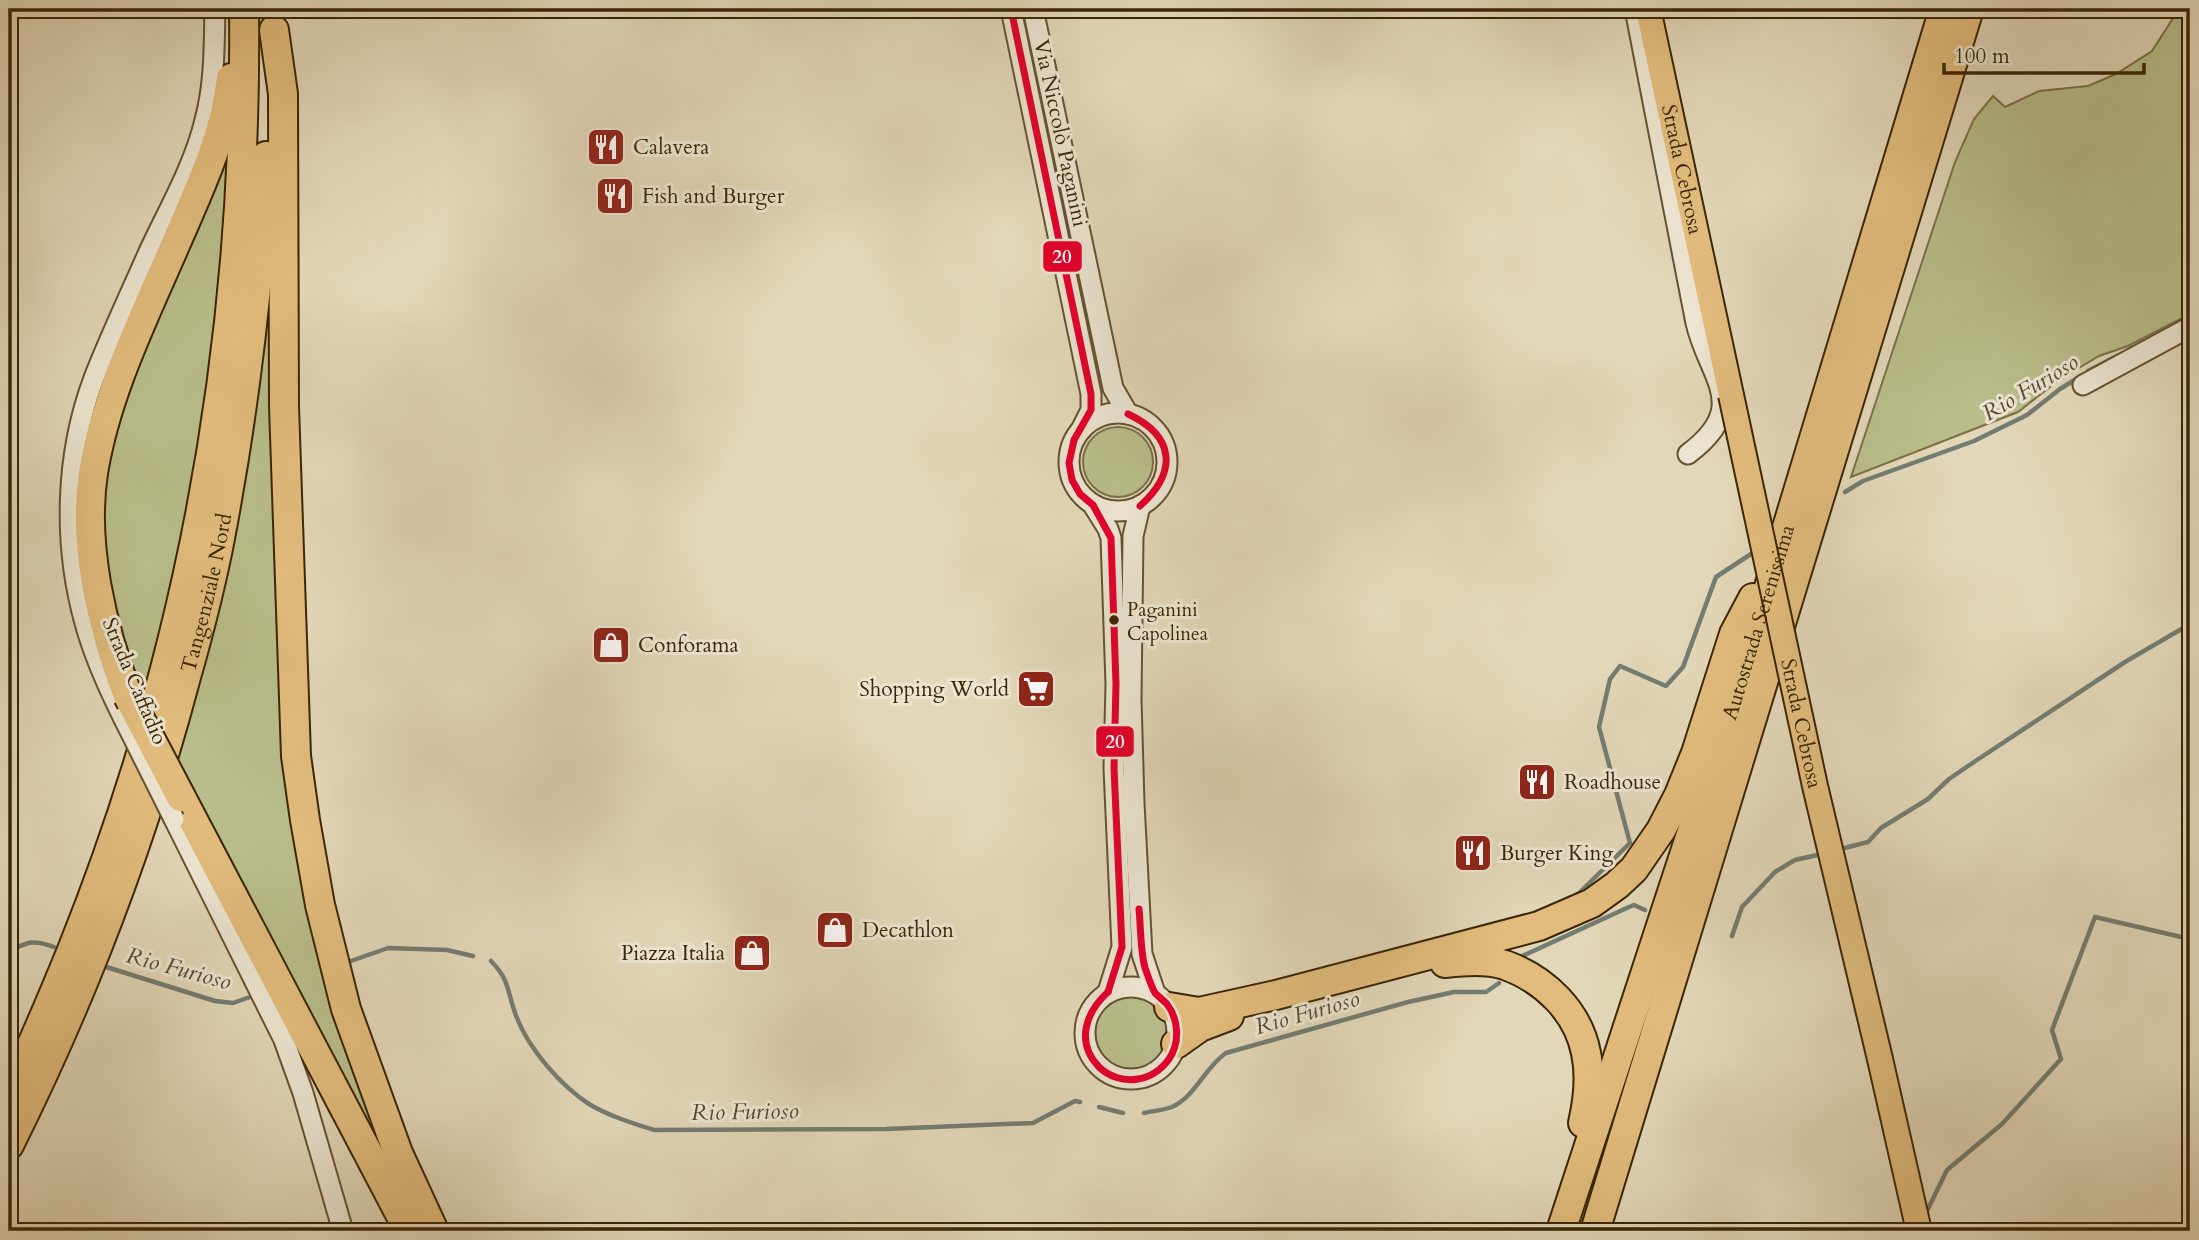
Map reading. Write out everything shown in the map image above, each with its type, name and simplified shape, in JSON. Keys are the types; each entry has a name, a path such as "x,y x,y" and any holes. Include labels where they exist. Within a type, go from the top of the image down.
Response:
{"highway":[{"path":"238,9 230,90 222,124 194,200 119,379 103,429 93,475 91,522 98,595 125,706 177,808 409,1231"},
{"name":"Tangenziale Nord","path":"9,1094 46,1014 130,792 158,697 200,524 230,329 237,251 245,75 244,9"},
{"name":"Autostrada Serenissima","path":"1561,1231 1728,719 1944,9"},
{"name":"Autostrada Serenissima","path":"1595,1231 1969,9"},
{"path":"274,20 283,94 284,406 296,756 304,820 320,905 346,1009 398,1153 433,1231"},
{"name":"Tangenziale Nord","path":"9,1145 54,1052 107,923 163,760 200,626 220,540 250,357 274,20"},
{"path":"1162,1000 1199,1012 1209,1011 1512,934 1574,912 1617,885 1648,851 1679,795 1696,753 1734,634 1783,540"},
{"path":"1176,1044 1217,1019 1426,966 1466,961 1486,962 1503,965 1526,975 1548,989 1570,1014 1583,1040 1588,1061 1586,1107 1561,1231"},
{"path":"1603,1231 1625,1135"}],"main road":[{"name":"Strada Cebrosa","path":"1648,9 1815,786 1919,1231"}],"street":[{"name":"Strada Caffadio","path":"125,706 103,676 85,624 73,570 70,519 74,456 94,379 205,122 213,73 215,9"},
{"name":"Via Niccolò Paganini","path":"1011,9 1091,394 1091,410 1081,430"},
{"name":"Via Niccolò Paganini","path":"1033,9 1113,388 1128,414"},
{"path":"1635,9 1696,323 1723,394 1723,409 1709,436 1688,454"},
{"path":"1646,67 1666,88"},
{"path":"2083,385 2190,327"},
{"path":"1093,505 1124,511 1140,506 1152,497 1161,485 1167,456 1163,443 1148,423 1128,414 1110,414 1094,419 1081,430 1071,449 1069,463 1072,480 1080,494 1093,505 1111,538 1114,596 1114,768 1122,947 1108,992"},
{"path":"1140,506 1133,536 1131,699 1142,954 1177,1029 1176,1044 1166,1063 1149,1077 1123,1080 1103,1071 1088,1052 1084,1039 1089,1012 1097,1000 1108,992 1132,987 1140,987 1162,1000"},
{"path":"177,808 284,1040 303,1093 343,1231"}],"green space":[{"path":"2179,9 2182,9 2190,24 2190,314 2128,346 2099,356 2059,380 2018,412 1851,477 1955,162 1974,119 1993,96 2005,107 2039,91 2088,86 2116,74 2152,51"},
{"path":"229,147 217,295 196,460 179,555 142,696 127,666 99,545 109,426"},
{"path":"266,311 271,311 293,785 423,1231 176,762 217,607"},
{"path":"1118,427 1143,437 1153,462 1143,487 1118,497 1093,487 1083,462 1093,437"},
{"path":"1138,997 1157,1007 1165,1019 1165,1047 1157,1059 1145,1067 1124,1069 1105,1059 1097,1047 1095,1026 1105,1007 1117,999"}],"waterway":[{"name":"Rio Furioso","path":"2088,371 2117,356"},
{"name":"Rio Furioso","path":"1845,492 1863,481 1974,441 2027,415 2081,376"},
{"name":"Rio Furioso","path":"1576,896 1630,843 1599,727 1610,679 1620,666 1666,686 1683,667 1716,577 1751,554"},
{"path":"1837,850 1868,842 1881,828 1928,799 1949,779 1974,762 2125,662 2190,624"},
{"path":"1732,936 1742,907 1775,872 1795,860 1822,854"},
{"name":"Rio Furioso","path":"1518,958 1634,905 1645,910"},
{"path":"1926,1213 1947,1170 2002,1124 2061,1059 2052,1030 2095,917 2190,939"},
{"name":"Rio Furioso","path":"9,951 31,943 54,947"},
{"name":"Rio Furioso","path":"348,962 388,948 447,950 473,956"},
{"name":"Rio Furioso","path":"491,961 505,981 522,1030 557,1077 589,1104 654,1130 886,1129 1033,1123 1075,1101 1080,1102"},
{"name":"Rio Furioso","path":"100,965 215,1001 233,1003 250,997"},
{"name":"Rio Furioso","path":"1144,1113 1169,1108 1180,1102 1226,1053 1408,1002 1454,992 1486,992 1499,983"},
{"name":"Rio Furioso","path":"1099,1107 1123,1113"}],"transit line":[{"name":"20","path":"1011,9 1091,394 1091,410 1074,440 1069,463 1072,480 1080,494 1093,505 1111,538 1116,684 1114,768 1122,947 1108,992"},
{"name":"20","path":"1128,414 1155,433 1166,456 1161,480 1140,506"},
{"name":"20","path":"1108,992 1089,1018 1086,1028 1087,1048 1099,1067 1112,1076 1133,1080 1151,1075 1159,1070 1173,1053 1177,1031 1171,1010 1155,993 1145,968 1139,909"}],"place":[{"name":"Calavera","path":"606,147"},
{"name":"Fish and Burger","path":"615,196"},
{"name":"Paganini Capolinea","path":"1114,620"},
{"name":"Conforama","path":"611,645"},
{"name":"Shopping World","path":"1036,689"},
{"name":"Roadhouse","path":"1537,782"},
{"name":"Burger King","path":"1473,853"},
{"name":"Decathlon","path":"835,930"},
{"name":"Piazza Italia","path":"752,953"}]}
